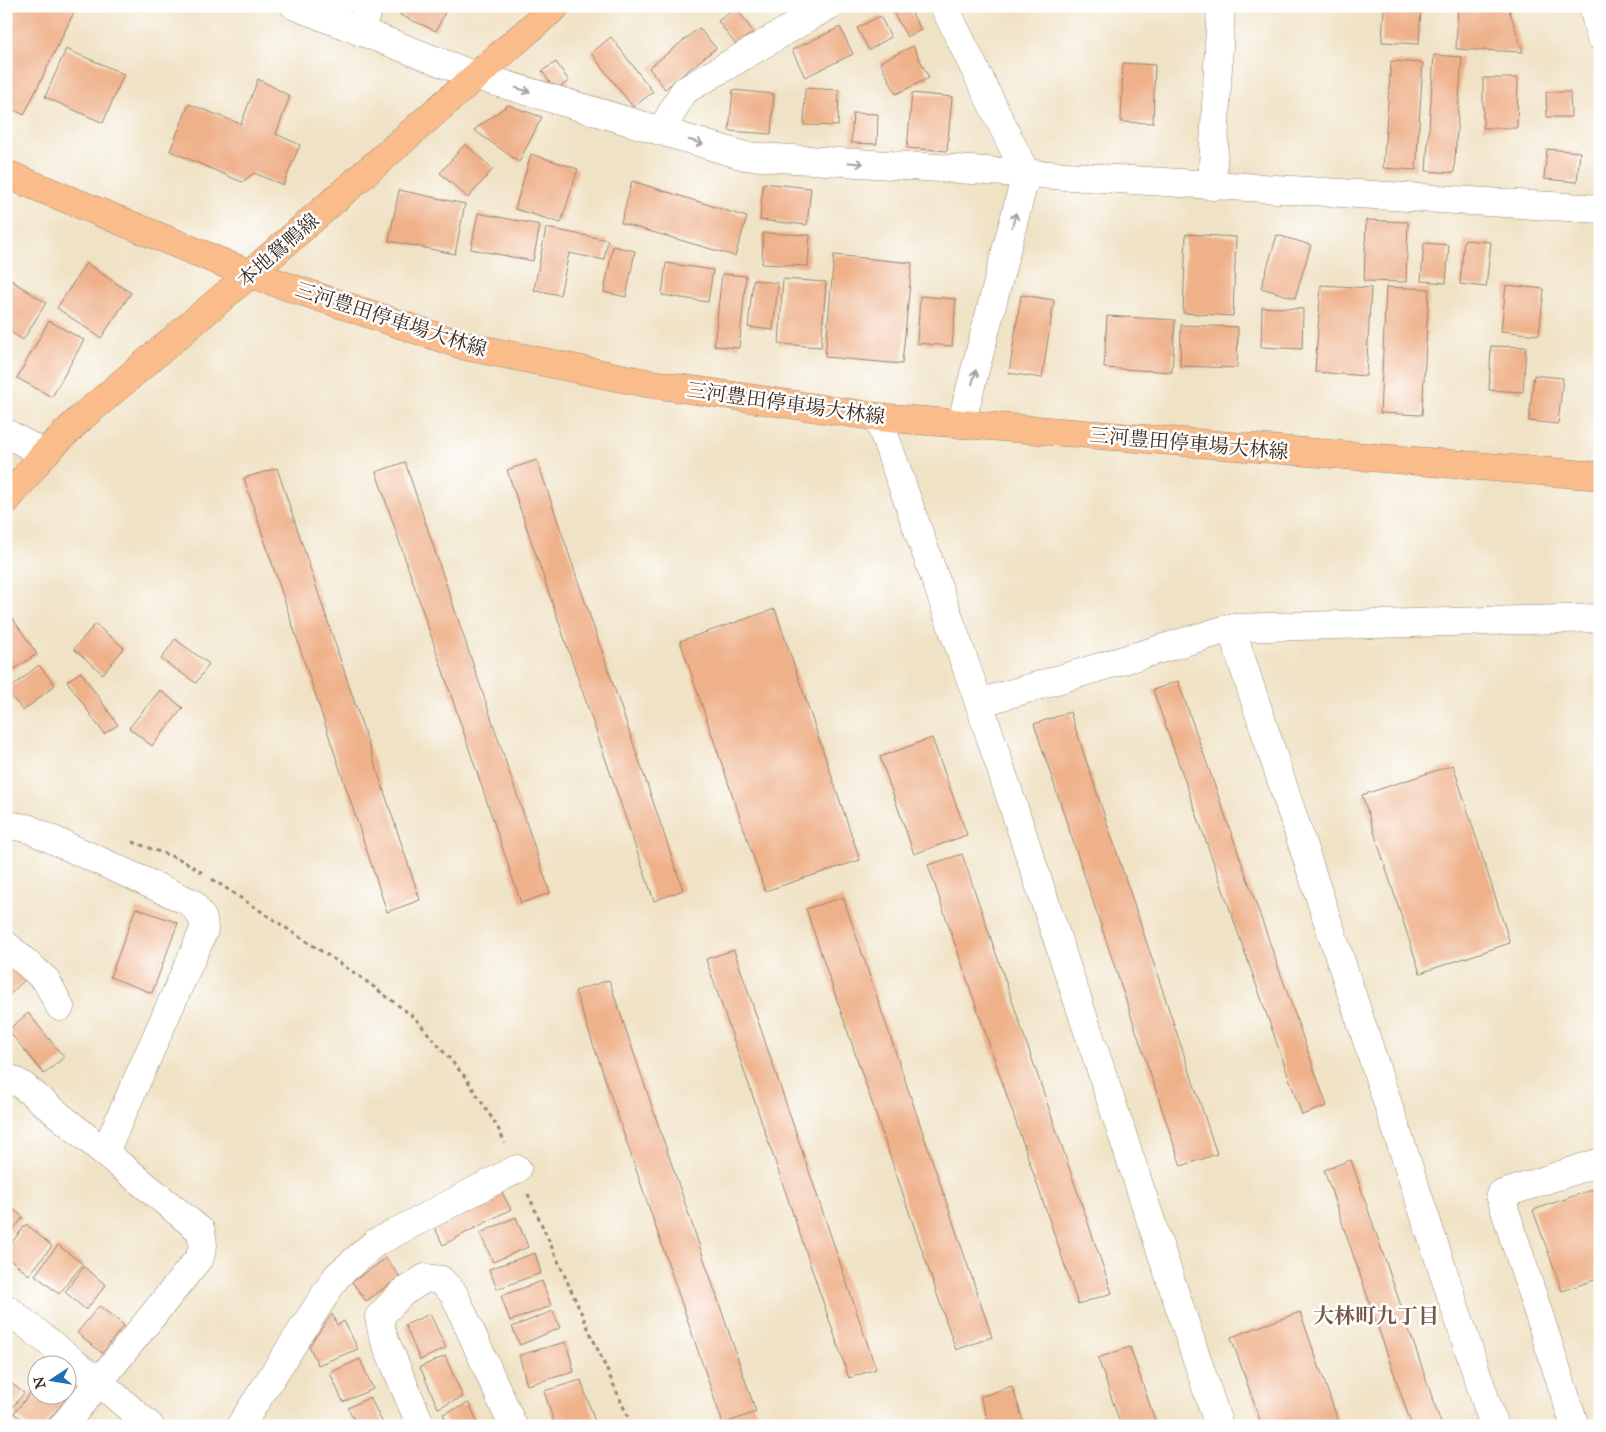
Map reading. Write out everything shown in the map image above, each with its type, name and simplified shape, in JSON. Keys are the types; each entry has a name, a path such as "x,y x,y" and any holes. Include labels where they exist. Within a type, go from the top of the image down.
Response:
{"main road":[{"name":"本地鴛鴨線","path":"6,500 44,454 81,418 250,274 556,6"},
{"name":"三河豊田停車場大林線","path":"6,174 250,274 465,346 646,383 878,417 1600,476"}],"street":[{"path":"296,6 476,76 744,156 1600,209"},
{"path":"358,31 370,6"},
{"path":"661,131 684,91 828,6"},
{"path":"944,6 1026,174 961,424"},
{"path":"1212,186 1221,6"},
{"path":"1593,6 1600,36"},
{"path":"878,417 979,703 1219,1426"},
{"path":"6,433 44,454"},
{"path":"979,703 1231,628 1600,618"},
{"path":"1231,628 1494,1426"},
{"path":"6,825 27,828 192,903 203,919 204,930 105,1152"},
{"path":"6,945 46,980 60,1007"},
{"path":"6,1080 10,1079 22,1085 201,1231 203,1245 200,1258 63,1426"},
{"path":"1576,1426 1500,1195 1600,1162"},
{"path":"240,1426 338,1276 375,1243 517,1169"},
{"path":"421,1426 383,1336 379,1317 402,1293 425,1278 442,1280 454,1294 513,1426"},
{"path":"6,1308 99,1382 150,1426"}],"building":[{"path":"11,6 77,6 24,115 6,106 6,17"},
{"path":"404,6 448,6 436,31 400,15"},
{"path":"894,6 908,6 921,30 907,37 891,8"},
{"path":"1384,6 1421,6 1419,44 1382,42"},
{"path":"1458,6 1508,6 1523,52 1456,49"},
{"path":"736,8 753,32 736,45 718,21"},
{"path":"880,16 891,37 869,50 857,28"},
{"path":"840,27 853,54 805,77 792,50"},
{"path":"699,28 716,48 665,89 649,68"},
{"path":"611,37 653,92 633,107 591,53"},
{"path":"913,46 929,78 896,94 880,62"},
{"path":"66,49 124,74 103,123 45,97"},
{"path":"1434,55 1462,57 1454,173 1426,171"},
{"path":"1391,61 1423,63 1416,170 1383,168"},
{"path":"556,62 569,81 555,90 542,71"},
{"path":"1123,63 1155,65 1153,123 1121,122"},
{"path":"1483,78 1518,78 1517,128 1483,128"},
{"path":"258,79 290,96 276,134 300,145 283,185 254,173 242,182 170,151 189,104 241,124"},
{"path":"805,88 839,90 838,126 804,125"},
{"path":"733,90 774,94 771,134 729,131"},
{"path":"1546,92 1570,92 1571,117 1547,117"},
{"path":"912,93 952,97 947,151 907,148"},
{"path":"508,105 542,117 519,162 474,130"},
{"path":"853,113 878,114 877,144 851,143"},
{"path":"465,144 493,169 468,198 440,173"},
{"path":"1547,149 1580,152 1577,182 1544,179"},
{"path":"531,154 578,169 561,223 515,209"},
{"path":"632,181 747,217 735,256 621,223"},
{"path":"763,183 811,188 807,225 760,220"},
{"path":"399,190 465,204 455,254 389,241"},
{"path":"478,213 540,225 533,261 471,249"},
{"path":"1366,220 1408,222 1406,282 1364,281"},
{"path":"546,228 608,240 604,260 569,253 560,295 534,290"},
{"path":"763,233 810,235 808,266 762,264"},
{"path":"1186,234 1236,237 1233,316 1183,313"},
{"path":"1277,235 1311,245 1295,298 1261,288"},
{"path":"1464,240 1491,242 1486,287 1460,284"},
{"path":"1424,243 1449,245 1446,283 1421,281"},
{"path":"613,246 635,251 626,297 604,292"},
{"path":"834,255 912,263 902,364 825,357"},
{"path":"86,263 131,293 101,338 57,308"},
{"path":"666,263 713,270 708,302 662,295"},
{"path":"722,274 746,276 739,348 714,346"},
{"path":"6,277 46,303 23,340 6,329"},
{"path":"783,279 826,282 821,347 779,344"},
{"path":"753,280 778,283 773,330 748,327"},
{"path":"1321,285 1371,288 1366,376 1315,372"},
{"path":"1506,285 1544,289 1539,335 1501,331"},
{"path":"1386,287 1429,289 1422,415 1380,413"},
{"path":"1021,295 1054,300 1042,378 1009,373"},
{"path":"920,296 956,299 952,346 917,343"},
{"path":"1262,307 1303,309 1302,349 1261,347"},
{"path":"1107,316 1175,320 1172,372 1104,368"},
{"path":"49,321 84,340 52,397 17,378"},
{"path":"1181,325 1238,327 1237,368 1180,366"},
{"path":"1491,346 1526,347 1523,392 1489,390"},
{"path":"1534,375 1563,378 1558,424 1529,421"},
{"path":"537,460 683,890 654,901 507,470"},
{"path":"405,462 550,893 521,903 376,472"},
{"path":"277,468 420,900 387,912 244,478"},
{"path":"6,609 37,654 10,672 6,666"},
{"path":"775,609 860,860 765,891 680,641"},
{"path":"95,624 124,648 103,674 74,649"},
{"path":"175,639 209,664 196,683 161,659"},
{"path":"39,665 55,685 23,711 7,691"},
{"path":"81,672 118,725 104,734 67,681"},
{"path":"1178,681 1327,1106 1302,1115 1153,690"},
{"path":"160,690 183,708 152,746 129,728"},
{"path":"1070,712 1217,1154 1181,1166 1034,724"},
{"path":"932,738 967,835 914,854 880,757"},
{"path":"1453,765 1510,943 1420,973 1362,795"},
{"path":"962,854 1112,1293 1078,1304 928,865"},
{"path":"843,897 992,1337 956,1350 806,909"},
{"path":"136,908 178,923 152,993 110,977"},
{"path":"734,950 876,1369 849,1378 706,959"},
{"path":"6,952 30,975 6,998"},
{"path":"609,980 756,1412 723,1424 575,991"},
{"path":"28,1013 64,1057 44,1074 8,1030"},
{"path":"1351,1160 1442,1426 1412,1426 1324,1170"},
{"path":"1600,1187 1600,1278 1562,1291 1533,1210"},
{"path":"500,1189 511,1209 443,1245 433,1224"},
{"path":"6,1203 23,1217 6,1239"},
{"path":"516,1217 528,1247 493,1262 480,1233"},
{"path":"26,1224 52,1246 29,1275 6,1256 6,1250"},
{"path":"58,1245 83,1264 59,1294 35,1275"},
{"path":"535,1253 541,1273 497,1289 489,1269"},
{"path":"386,1258 400,1277 366,1301 352,1282"},
{"path":"84,1267 106,1285 86,1310 65,1292"},
{"path":"542,1281 551,1306 510,1321 501,1296"},
{"path":"99,1306 124,1325 102,1353 77,1333"},
{"path":"553,1311 560,1328 520,1345 512,1327"},
{"path":"1300,1312 1340,1426 1262,1426 1231,1337"},
{"path":"332,1314 337,1325 344,1321 358,1349 318,1365 309,1346"},
{"path":"430,1314 446,1348 420,1360 405,1325"},
{"path":"566,1342 574,1372 527,1385 519,1355"},
{"path":"1130,1347 1157,1426 1121,1426 1098,1358"},
{"path":"445,1356 463,1397 438,1408 420,1367"},
{"path":"360,1359 373,1389 343,1402 330,1373"},
{"path":"6,1379 24,1393 6,1415"},
{"path":"581,1380 595,1422 583,1426 555,1426 544,1391"},
{"path":"1012,1386 1025,1426 990,1426 980,1397"},
{"path":"28,1396 28,1404 62,1404 44,1426 30,1426 14,1413"},
{"path":"370,1397 384,1426 357,1426 348,1408"},
{"path":"469,1403 479,1426 448,1426 443,1414"}],"district":[{"name":"大林町九丁目","path":"1376,1316"}]}
